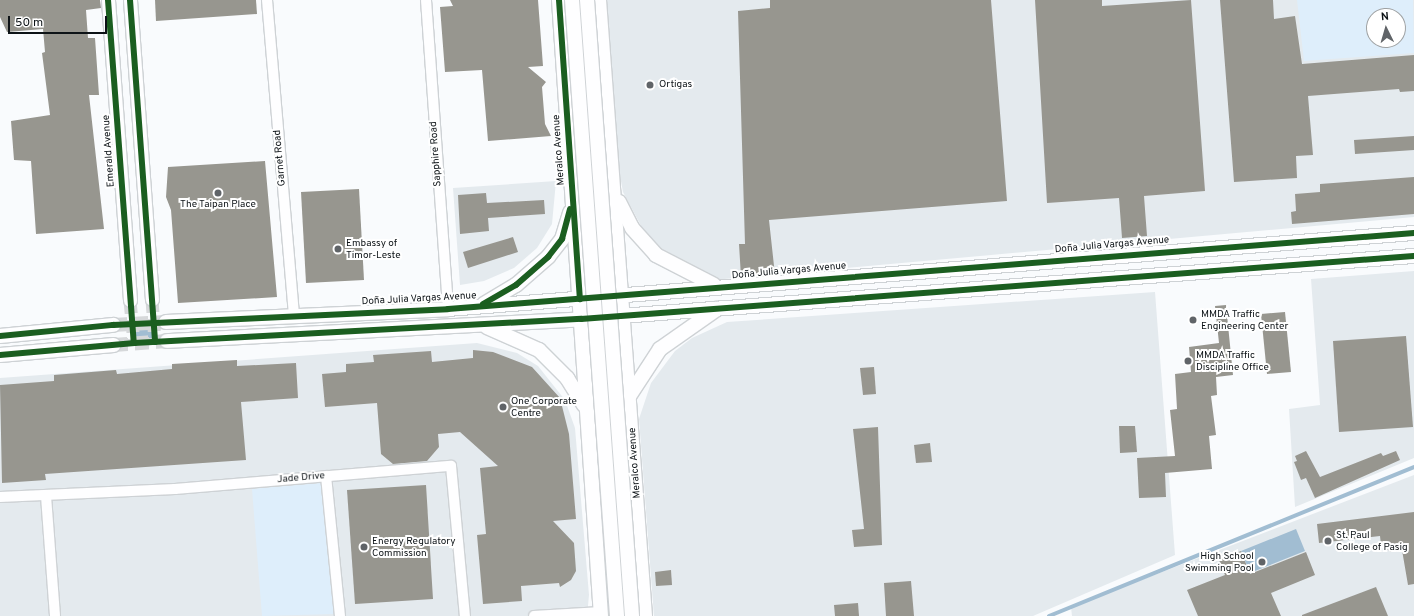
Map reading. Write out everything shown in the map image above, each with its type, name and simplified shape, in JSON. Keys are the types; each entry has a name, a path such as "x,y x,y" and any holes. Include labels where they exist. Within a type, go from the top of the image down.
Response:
{"main road":[{"name":"Meralco Avenue","path":"559,0 601,614"},
{"path":"572,0 617,616"},
{"name":"Meralco Avenue","path":"587,0 632,616"},
{"name":"Meralco Avenue","path":"599,0 615,208 624,294 645,616"},
{"path":"572,189 580,199 594,203 607,195 613,182"},
{"path":"613,182 628,222 646,245 674,266 718,287"},
{"path":"479,306 516,285 551,254 565,230 572,189"},
{"path":"615,208 608,214 604,228 606,296 613,385 622,399 630,400 660,349 684,329 722,306"},
{"name":"Doña Julia Vargas Avenue","path":"166,322 448,309 1414,233"},
{"path":"167,341 581,319 722,306 1414,256"},
{"path":"479,324 520,339 539,350 574,386 587,412"},
{"path":"0,336 112,325"},
{"path":"0,355 114,345"},
{"path":"590,467 608,452 621,454 635,464"}],"street":[{"name":"Emerald Avenue","path":"108,0 130,300"},
{"path":"130,0 152,300"},
{"name":"Garnet Road","path":"267,0 294,315"},
{"name":"Sapphire Road","path":"426,0 448,309"},
{"name":"Jade Drive","path":"0,497 46,496 451,466 465,616"},
{"path":"326,476 340,616"},
{"path":"46,496 55,616"},
{"path":"534,616 601,614"}],"shaded area":[{"path":"604,0 1414,0 1414,217 713,280 667,254 647,237 623,192 613,138"},
{"path":"1297,0 1413,0 1414,53 1304,61"},
{"path":"556,181 552,224 537,248 514,268 484,281 460,285 453,188"},
{"path":"1414,271 1414,458 1295,507 1289,409 1320,405 1311,279"},
{"path":"1155,292 1175,555 1033,616 654,616 639,419 651,383 675,351 692,338 727,322"},
{"path":"477,343 517,353 538,366 565,400 575,428 589,595 587,616 0,616 0,378"},
{"name":"St. Paul College of Pasig","path":"1414,475 1414,616 1072,616 1071,607"},
{"path":"323,483 335,614 262,616 252,489"}],"water":[{"path":"138,326 146,326 153,333 153,341 146,348 138,348 131,341 131,333"},
{"name":"High School Swimming Pool","path":"1296,529 1305,551 1250,573 1241,551"}],"building":[{"path":"0,0 100,0 101,8 86,10 88,38 95,38 99,95 89,95 104,229 36,234 31,161 14,160 11,121 50,115 42,53 45,52 43,29 7,32 0,17"},
{"path":"155,0 256,0 257,14 156,21"},
{"path":"450,0 538,0 543,66 528,67 546,82 542,87 545,124 551,136 488,141 482,70 445,72 440,7 453,6"},
{"path":"770,0 991,0 1007,201 769,220 775,275 741,277 739,244 745,244 738,11 770,8"},
{"path":"1035,0 1102,0 1102,6 1191,0 1205,191 1144,196 1147,236 1122,238 1119,198 1047,203"},
{"path":"1220,0 1273,0 1274,19 1295,16 1302,64 1414,55 1414,91 1400,92 1399,89 1308,96 1313,155 1296,156 1297,178 1234,182"},
{"path":"1414,136 1414,150 1355,154 1354,140"},
{"path":"265,161 277,297 178,303 171,210 166,197 168,167"},
{"path":"1414,177 1414,214 1292,224 1291,212 1296,211 1295,194 1320,192 1320,184"},
{"path":"359,189 364,280 306,283 301,192"},
{"path":"486,193 487,203 544,200 545,214 488,218 489,231 460,234 458,195"},
{"path":"513,237 518,252 468,268 463,252"},
{"path":"1226,305 1233,375 1216,377 1217,395 1211,396 1216,435 1209,436 1212,469 1165,473 1166,497 1139,498 1137,458 1175,456 1170,410 1177,409 1175,374 1191,372 1189,347 1219,343 1215,306"},
{"path":"1285,312 1291,372 1267,374 1261,314"},
{"path":"1406,336 1413,427 1339,432 1333,341"},
{"path":"473,350 493,352 532,367 560,398 569,434 576,519 553,521 574,543 576,571 571,580 560,587 559,583 521,586 522,601 483,604 477,535 486,534 480,468 498,466 460,432 438,434 439,447 427,461 393,464 381,454 377,403 325,407 322,374 346,372 346,364 374,362 373,355 431,351 432,362 473,358"},
{"path":"237,360 237,366 296,363 298,398 241,402 246,460 45,474 46,480 2,483 0,385 54,381 54,375 116,370 117,374 172,369 172,364"},
{"path":"874,367 876,394 863,395 860,368"},
{"path":"1119,426 1135,426 1137,452 1120,453"},
{"path":"878,427 882,545 854,547 852,530 864,529 853,429"},
{"path":"930,443 932,462 916,463 914,445"},
{"path":"1306,451 1320,477 1381,453 1383,456 1396,451 1400,460 1315,498 1306,478 1301,480 1294,462 1297,461 1295,456"},
{"path":"426,485 433,599 355,604 347,490"},
{"path":"1414,512 1414,584 1408,585 1402,550 1391,552 1381,545 1380,536 1319,543 1317,524"},
{"path":"1241,551 1250,574 1306,552 1315,575 1271,593 1281,616 1198,616 1187,590 1225,575 1219,560"},
{"path":"671,570 672,585 656,586 655,572"},
{"path":"911,581 914,616 886,616 884,583"},
{"path":"1376,587 1388,616 1302,616 1302,615"},
{"path":"858,603 859,616 835,616 834,605"}],"waterway":[{"path":"1049,616 1414,467"}],"tunnel":[{"path":"152,299 155,342"},
{"path":"130,300 134,343"},
{"path":"113,325 166,322"},
{"path":"114,345 167,341"}],"cycle path":[{"path":"108,0 134,343"},
{"path":"130,0 155,342"},
{"path":"559,0 580,299"},
{"path":"483,304 516,285 548,257 562,239 570,209"},
{"path":"0,336 113,325 448,309 1414,233"},
{"path":"0,355 134,343 581,319 1414,256"}],"place":[{"name":"Ortigas","path":"650,85"},
{"name":"The Taipan Place","path":"218,193"},
{"name":"Embassy of Timor-Leste","path":"338,249"},
{"name":"MMDA Traffic Engineering Center","path":"1193,320"},
{"name":"MMDA Traffic Discipline Office","path":"1188,361"},
{"name":"One Corporate Centre","path":"503,407"},
{"name":"St. Paul College of Pasig","path":"1328,541"},
{"name":"Energy Regulatory Commission","path":"364,547"},
{"name":"High School Swimming Pool","path":"1262,562"}]}
